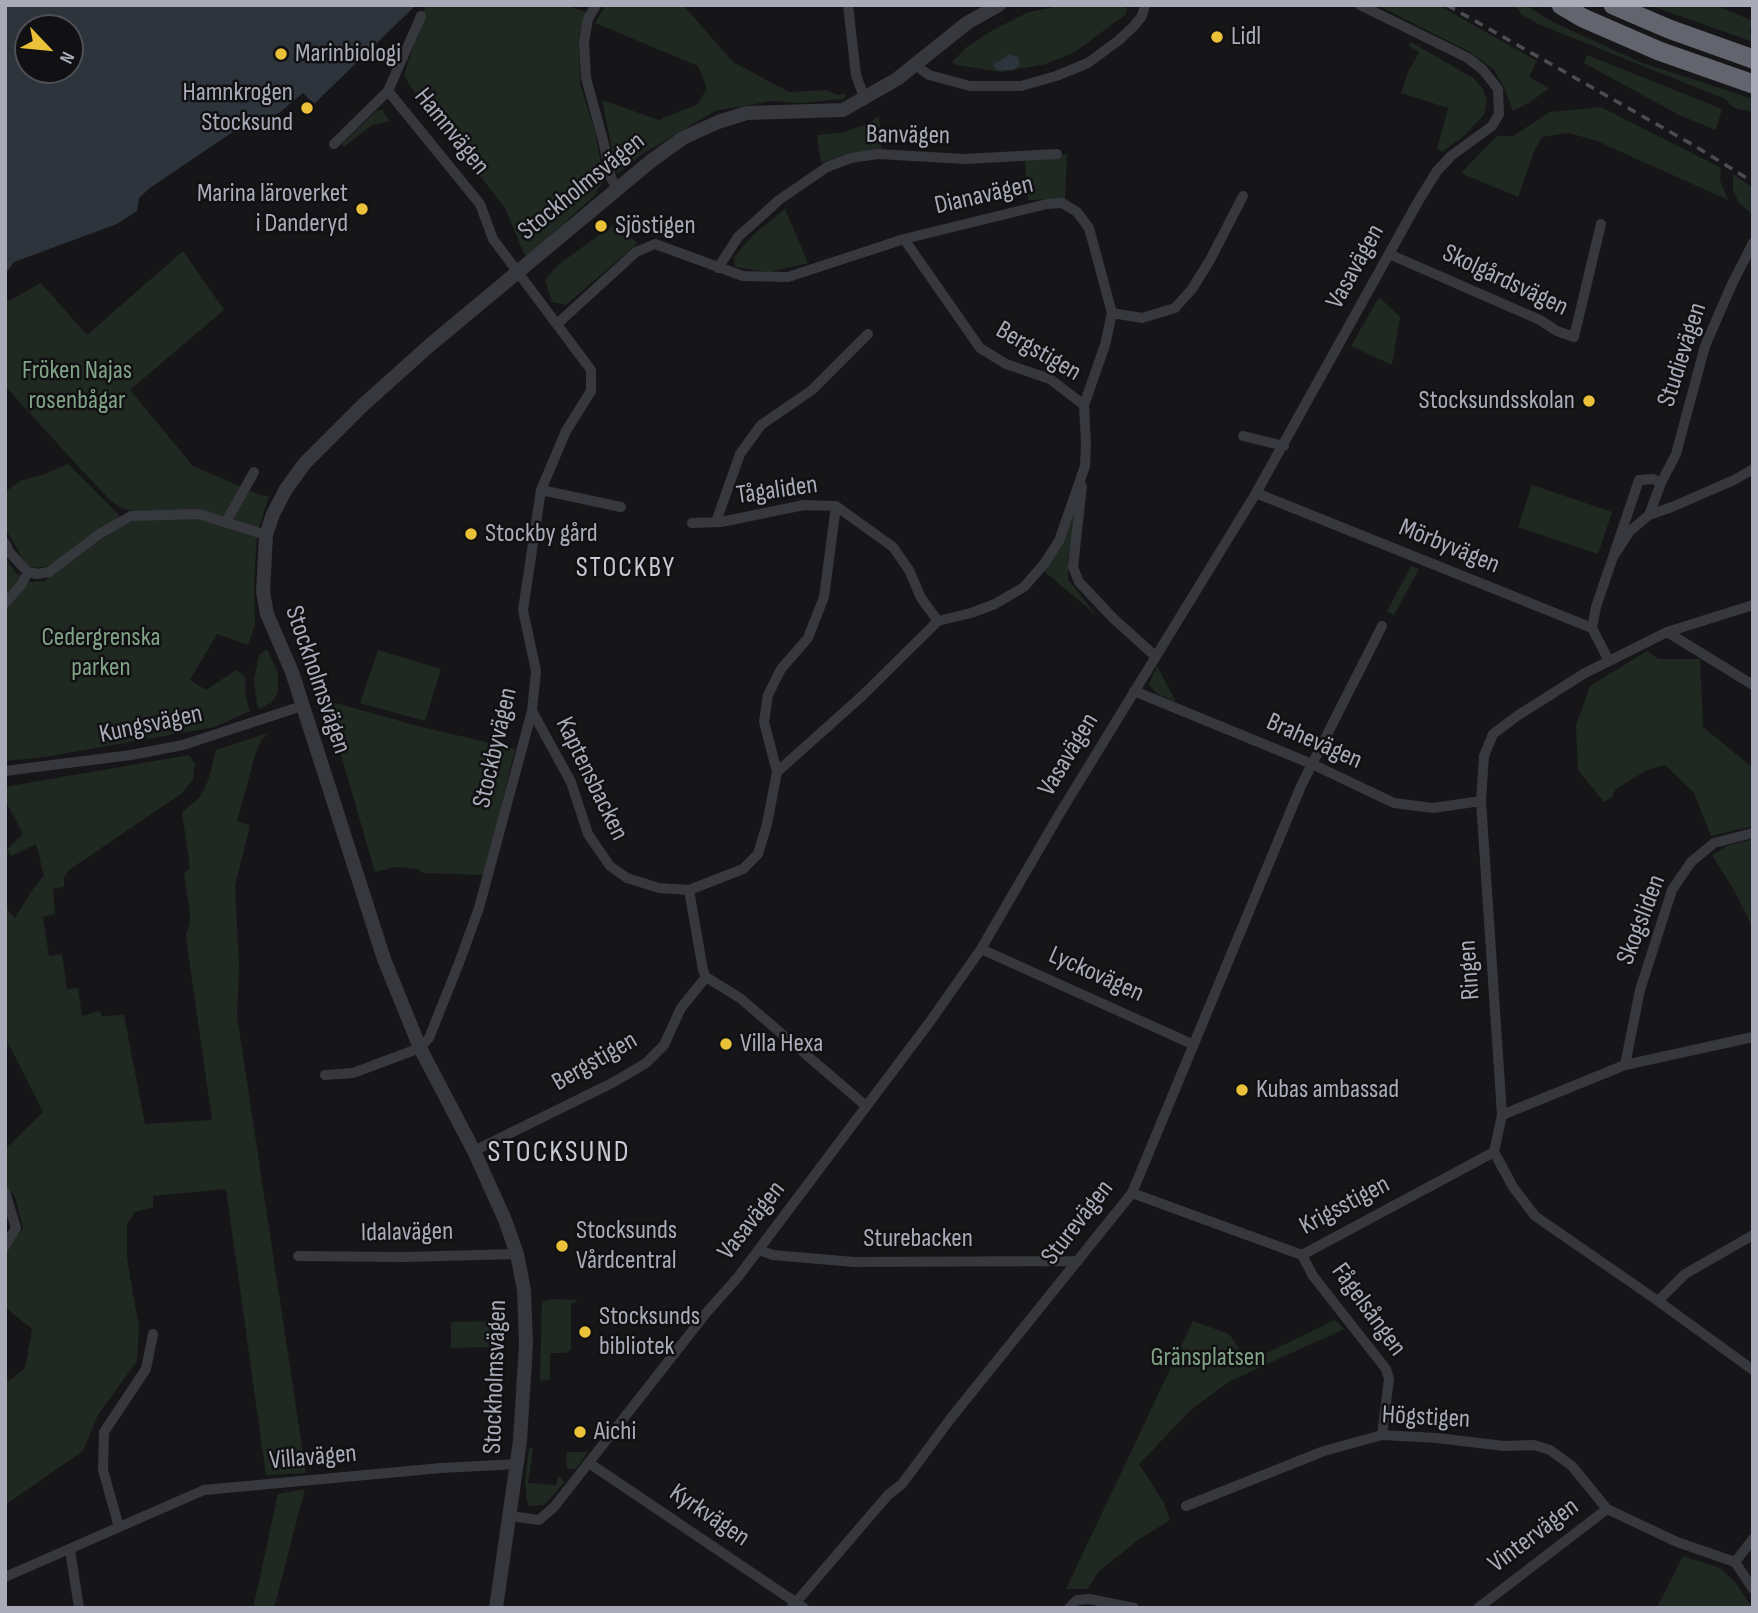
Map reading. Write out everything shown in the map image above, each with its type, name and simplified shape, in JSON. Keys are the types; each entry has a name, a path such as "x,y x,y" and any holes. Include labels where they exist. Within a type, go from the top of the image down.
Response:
{"highway":[{"path":"1561,5 1583,18 1659,51 1753,84"},
{"path":"1613,5 1669,29 1753,59"}],"street":[{"path":"596,5 588,19 584,42 586,78 611,178 617,188"},
{"path":"848,5 856,75 864,100"},
{"name":"Stockholmsvägen","path":"496,1608 517,1464 526,1344 524,1290 517,1254 474,1151 420,1048 384,960 288,661 267,614 264,592 267,535 273,514 286,489 311,457 363,405 617,188 683,138 718,122 747,113 844,110 897,79 967,23 999,5"},
{"path":"914,64 929,75 970,86 1021,86 1088,63 1133,27 1142,16 1145,5"},
{"name":"Vasavägen","path":"510,1516 539,1520 554,1507 759,1250 929,1023 981,948 1155,656 1256,493 1437,171 1451,156 1492,126 1499,114 1498,89 1483,70 1468,58 1360,5"},
{"name":"Hamnvägen","path":"421,16 388,91 481,204 493,239 517,272"},
{"path":"334,144 388,91"},
{"name":"Banvägen","path":"718,268 738,237 779,200 827,167 851,158 878,154 964,159 1056,154"},
{"path":"1112,313 1142,318 1175,308 1192,289 1210,260 1243,196"},
{"name":"Dianavägen","path":"904,239 1048,204 1062,203 1077,212"},
{"path":"1084,405 1105,345 1112,313 1089,228 1077,212 1090,207"},
{"name":"Skolgårdsvägen","path":"1389,254 1574,337 1601,224"},
{"path":"557,324 636,252 655,244 743,276 788,277 904,239"},
{"name":"Bergstigen","path":"904,239 980,348 1006,365 1050,379 1084,405 1085,466 1059,541 1044,564 1024,587 995,604 938,621"},
{"name":"Studievägen","path":"1613,557 1630,531 1649,514 1676,454 1705,346 1753,243"},
{"name":"Stockbyvägen","path":"420,1048 429,1038 479,908 532,711 536,671 523,610 541,491 566,431 591,391 591,370 517,272"},
{"path":"716,522 740,454 761,425 812,390 868,334"},
{"path":"1243,436 1284,446"},
{"path":"1085,466 1073,567 1079,582 1155,656"},
{"path":"1649,514 1672,508 1734,480 1753,468"},
{"path":"226,522 254,472"},
{"name":"Studievägen","path":"1592,628 1596,607 1639,480 1644,477 1661,483"},
{"path":"541,491 621,507"},
{"name":"Mörbyvägen","path":"1256,493 1592,628"},
{"name":"Tågaliden","path":"692,523 716,522 804,505 836,506 893,547 909,570 921,598 938,621"},
{"path":"836,506 824,597 808,638 781,668 768,695 764,722 777,772 758,854 743,869 689,890 702,970 706,976 740,998 866,1105"},
{"path":"5,544 28,572 37,574 49,572 101,533 131,516 199,514 267,535"},
{"path":"5,603 21,585 28,572"},
{"name":"Ringen","path":"1494,1152 1502,1115 1481,801 1484,756 1493,734 1585,673 1667,632 1753,605"},
{"path":"777,772 862,696 938,621"},
{"name":"Sturevägen","path":"797,1606 888,1495 902,1484 951,1418 1132,1193 1192,1044 1312,764 1382,626"},
{"path":"1592,628 1609,661"},
{"path":"1667,632 1753,685"},
{"name":"Brahevägen","path":"1134,691 1312,764 1394,803 1433,807 1481,801"},
{"name":"Kungsvägen","path":"5,771 131,755 183,745 302,706"},
{"name":"Kaptensbacken","path":"532,711 571,782 588,834 610,866 626,878 659,888 689,890"},
{"name":"Skogsliden","path":"1625,1065 1640,990 1672,890 1691,862 1714,843 1753,833"},
{"name":"Lyckovägen","path":"981,948 1192,1044"},
{"name":"Bergstigen","path":"474,1151 614,1082 646,1063 664,1045 681,1008 706,976"},
{"path":"1502,1115 1625,1065 1753,1037"},
{"path":"325,1075 354,1073 420,1048"},
{"path":"1494,1152 1513,1186 1535,1216 1753,1370"},
{"name":"Krigsstigen","path":"1132,1193 1302,1255 1494,1152"},
{"path":"5,1192 16,1228 5,1246"},
{"path":"1658,1301 1685,1274 1753,1235"},
{"name":"Sturebacken","path":"759,1250 774,1255 854,1262 1078,1261"},
{"name":"Idalavägen","path":"298,1256 517,1254"},
{"name":"Fågelsången","path":"1302,1255 1313,1276 1387,1369 1390,1379 1382,1435"},
{"path":"119,1527 103,1470 104,1432 146,1369 153,1334"},
{"name":"Högstigen","path":"1186,1506 1325,1451 1382,1435 1504,1446 1534,1445 1550,1450 1572,1466 1607,1509"},
{"name":"Kyrkvägen","path":"589,1462 797,1606"},
{"name":"Villavägen","path":"5,1577 204,1490 441,1468 517,1464"},
{"name":"Vintervägen","path":"1478,1608 1607,1509 1677,1542 1735,1562"},
{"path":"1753,1539 1735,1562 1753,1589"},
{"path":"70,1550 79,1608"},
{"path":"1073,1604 1090,1599 1134,1608"}],"green space":[{"path":"427,5 564,5 586,12 579,37 580,84 595,131 604,181 594,196 526,258 505,208 404,75"},
{"path":"606,5 683,5 733,62 789,92 827,90 837,95 846,94 844,99 801,103 772,101 715,111 641,155 617,174 602,100 659,120 698,104 707,88 698,66 595,23"},
{"path":"1065,5 1127,8 1126,14 1075,52 1046,64 1002,72 952,62 968,46 993,30 1029,12"},
{"path":"1377,5 1438,5 1537,61 1529,77 1549,88 1513,111 1504,87 1493,69 1470,52"},
{"path":"1515,5 1525,5 1553,22 1640,62 1753,99 1753,112 1734,108 1725,99 1538,24 1521,14"},
{"path":"1649,5 1715,5 1753,21 1749,34 1753,35 1753,42"},
{"path":"1411,42 1473,78 1483,89 1487,101 1484,115 1464,136 1442,152 1437,149 1448,108 1401,93 1419,52 1409,46"},
{"path":"1587,55 1722,109 1716,130 1679,115 1584,63"},
{"path":"1601,107 1721,168 1720,180 1728,200 1597,141 1569,133 1542,137 1518,197 1461,173 1497,136 1513,136 1550,112"},
{"path":"386,109 383,112 390,121 372,125 344,147 342,144 376,111"},
{"path":"879,116 882,153 850,153 821,163 817,135 845,132"},
{"path":"1067,154 1065,199 1028,200 1025,161"},
{"path":"1733,174 1753,188 1753,215 1739,203 1733,191"},
{"path":"785,209 808,263 769,272 735,267 734,257 753,235"},
{"path":"613,225 638,243 566,305 552,302 545,280 558,265"},
{"path":"183,251 224,310 130,390 193,466 260,495 269,496 257,535 255,625 248,645 217,634 190,680 206,690 236,670 245,677 250,711 215,727 45,757 5,761 5,558 16,573 32,582 44,581 119,527 136,520 198,510 144,512 123,509 110,500 77,465 5,386 5,303 41,283 87,335"},
{"path":"1379,297 1400,317 1392,365 1351,346"},
{"path":"68,464 120,516 50,566 34,568 26,564 5,528 5,492 20,481"},
{"path":"1532,485 1612,512 1598,554 1518,527"},
{"path":"1079,490 1068,561 1068,579 1096,615 1045,572 1069,525"},
{"path":"1411,566 1419,569 1394,615 1387,611"},
{"path":"267,649 278,672 278,693 271,703 260,709 257,705 254,680 259,655"},
{"path":"378,650 441,669 425,721 360,703"},
{"path":"1647,651 1659,659 1700,659 1703,727 1753,768 1753,826 1711,836 1694,793 1665,765 1647,770 1616,789 1612,797 1604,802 1578,770 1576,725 1590,686"},
{"path":"1157,666 1176,702 1156,693 1149,684"},
{"path":"325,700 515,749 485,875 423,873 417,869 397,867 375,872"},
{"path":"268,733 256,752 237,821 250,825 235,885 239,966 237,1016 306,1473 266,1475 226,1189 153,1196 153,1207 135,1212 127,1224 127,1258 139,1328 137,1361 98,1415 83,1451 5,1505 5,1384 25,1368 32,1329 5,1307 5,1252 23,1228 15,1197 5,1186 5,1149 43,1112 5,1037 5,907 15,918 44,876 36,844 11,856 7,849 23,834 5,800 5,787 189,755 195,764 193,780 181,794 69,870 64,878 64,887 53,889 55,914 43,917 49,956 62,954 67,989 78,988 82,1016 99,1011 102,1016 124,1015 145,1124 212,1120 186,934 190,913 184,873 190,868 182,812 200,797 208,781 216,750"},
{"path":"1753,839 1753,928 1712,855 1727,846"},
{"path":"578,1300 571,1304 571,1349 566,1353 550,1353 550,1379 541,1381 542,1301"},
{"name":"Gränsplatsen","path":"1335,1320 1344,1329 1230,1381 1192,1409 1139,1464 1164,1503 1170,1520 1138,1540 1098,1572 1088,1589 1066,1589 1193,1321 1229,1334 1248,1362"},
{"path":"496,1321 497,1347 451,1348 451,1322"},
{"path":"529,1448 533,1448 528,1483 556,1485 558,1476 565,1482 544,1505 529,1506 527,1501 525,1483"},
{"path":"567,1452 588,1452 576,1469 568,1469"},
{"path":"305,1489 274,1608 253,1608 278,1494"},
{"path":"1683,1556 1720,1568 1735,1582 1753,1608 1657,1608"}],"shaded area":[{"path":"5,5 416,5 314,104 303,93 279,113 234,131 150,188 139,198 137,211 117,224 14,262 5,274"},
{"path":"1010,54 1018,57 1020,65 1013,70 997,70 993,65"}],"railway":[{"path":"1447,5 1695,146 1753,182"}],"place":[{"name":"Lidl","path":"1217,37"},
{"name":"Marinbiologi","path":"281,54"},
{"name":"Hamnkrogen Stocksund","path":"307,108"},
{"name":"Marina läroverket i Danderyd","path":"362,209"},
{"name":"Sjöstigen","path":"601,226"},
{"name":"Stocksundsskolan","path":"1589,401"},
{"name":"Stockby gård","path":"471,534"},
{"name":"Villa Hexa","path":"726,1044"},
{"name":"Kubas ambassad","path":"1242,1090"},
{"name":"Stocksunds Vårdcentral","path":"562,1246"},
{"name":"Stocksunds bibliotek","path":"585,1332"},
{"name":"Aichi","path":"580,1432"}],"district":[{"name":"STOCKBY","path":"626,569"},
{"name":"STOCKSUND","path":"559,1153"}],"park label":[{"name":"Fröken Najas rosenbågar","path":"77,386"},
{"name":"Cedergrenska parken","path":"101,653"}]}
